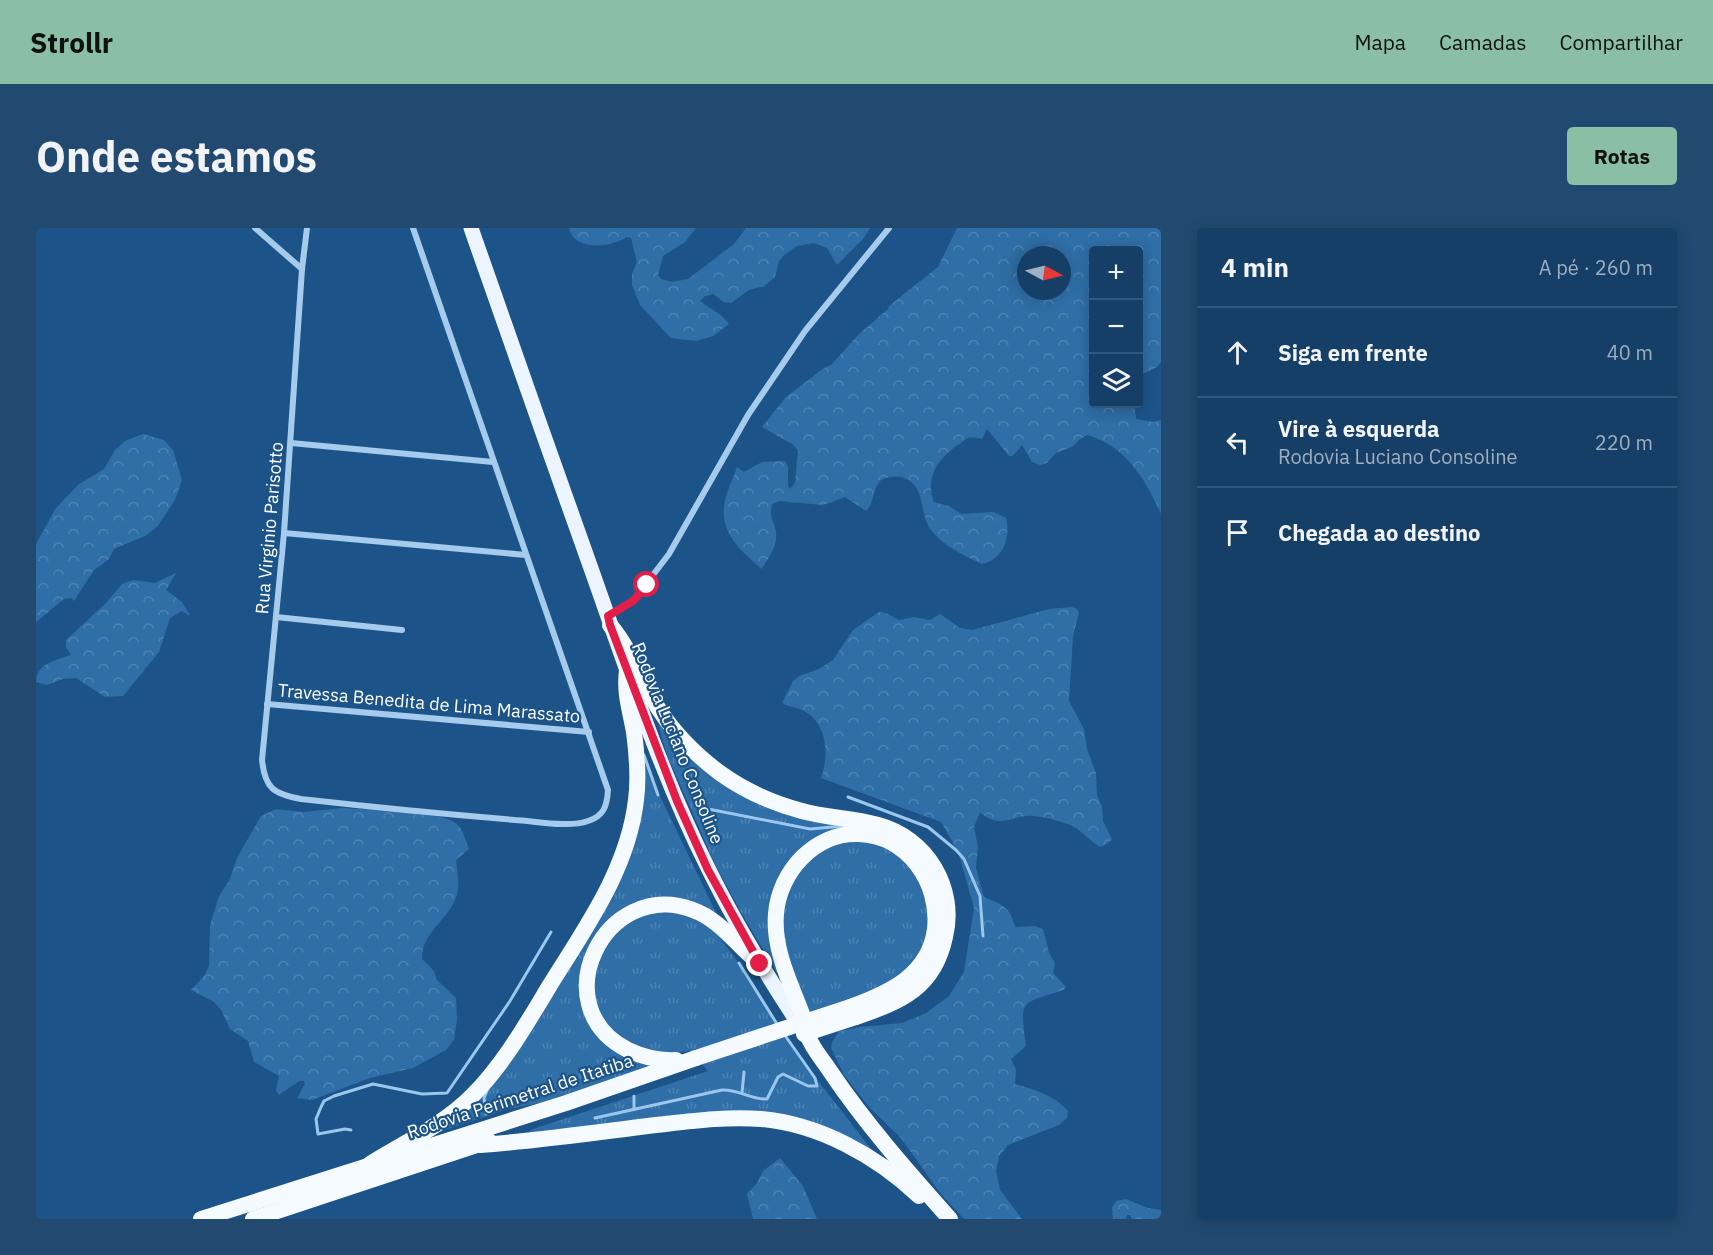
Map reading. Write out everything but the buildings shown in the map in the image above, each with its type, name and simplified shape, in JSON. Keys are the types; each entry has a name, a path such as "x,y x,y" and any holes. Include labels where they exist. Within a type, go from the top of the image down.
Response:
{"highway":[{"path":"609,621 628,647 658,709 696,752 722,774 754,793 784,806 826,817 867,822 888,828 916,845 934,865 942,882 948,911 946,934 939,960 924,982 906,997 891,1005 853,1012"},
{"path":"370,1164 429,1131 452,1114 491,1074 537,1007 610,885 622,858 633,820 638,788 634,734 626,698 627,670"},
{"path":"808,1038 781,958 776,915 779,897 790,870 809,851 834,838 861,834 886,841 912,858 930,884 936,913 934,934 927,955 911,976 853,1012"},
{"path":"697,1061 654,1059 637,1054 622,1047 606,1033 594,1014 588,993 589,966 598,943 609,929 634,911 666,905 691,909 709,917 760,964"},
{"name":"Rodovia Perimetral de Itatiba","path":"201,1219 853,1012"},
{"name":"Rodovia Luciano Consoline","path":"808,1038 846,1093 950,1219"},
{"name":"Rodovia Perimetral de Itatiba","path":"253,1219 480,1145 697,1061"},
{"path":"480,1145 717,1119 762,1119 817,1132 858,1151 907,1185 940,1219"}],"main road":[{"name":"Rodovia Luciano Consoline","path":"471,228 609,621 663,765 697,846 760,964 808,1038"}],"street":[{"path":"255,228 302,269"},
{"name":"Rua Virginio Parisotto","path":"307,228 302,269 284,533 262,760 264,777 270,788 282,796 311,800 470,816 559,823 585,822 600,816 607,804 608,790 589,732"},
{"path":"413,228 589,732"},
{"path":"609,621 633,601 669,554 748,415 805,331 889,228"},
{"path":"291,443 493,462"},
{"path":"284,533 526,555"},
{"path":"276,617 402,630"},
{"name":"Travessa Benedita de Lima Marassato","path":"267,704 589,732"}],"green space":[{"path":"569,228 696,228 685,242 663,256 658,275 661,279 672,282 688,279 734,244 746,228 870,228 863,239 837,265 827,248 814,243 797,246 779,261 775,277 764,286 749,290 731,303 724,302 713,294 705,296 700,301 722,316 729,324 713,336 696,341 671,338 640,305 632,285 632,274 637,262 631,238 627,237 603,245 586,244 572,236"},
{"path":"957,228 1161,228 1161,362 1157,367 1143,374 1143,246 1089,246 1089,408 1135,408 1136,419 1154,422 1161,420 1161,514 1133,465 1123,455 1100,440 1087,435 1072,447 1056,453 1047,463 1040,465 1032,462 1022,445 1013,456 1009,456 987,429 982,439 968,438 943,457 932,477 931,485 934,502 949,506 961,514 994,512 1006,518 1007,533 1004,547 989,562 982,564 960,553 934,534 926,521 921,498 915,485 909,480 894,477 879,482 866,511 845,497 823,505 779,501 772,504 771,517 776,532 776,542 762,569 741,550 726,526 724,507 737,467 744,472 762,462 785,461 788,467 790,489 795,483 798,450 792,444 762,427 786,397 831,365 889,306 938,267"},
{"path":"143,434 164,440 173,450 182,480 175,500 157,527 145,536 114,549 109,559 94,570 74,601 71,598 64,599 36,622 36,544 56,508 79,484 104,469 115,450 125,441"},
{"path":"176,573 166,590 182,602 190,616 182,611 170,618 159,652 123,696 105,697 76,678 63,679 47,685 36,682 44,666 71,655 66,647 66,640 106,603 122,584 133,580 155,583"},
{"path":"1072,607 1079,613 1073,636 1069,701 1084,729 1087,749 1096,773 1097,796 1102,806 1103,821 1112,839 1100,847 1070,825 1033,816 1000,821 987,818 980,812 974,827 978,847 976,868 984,897 1008,910 1015,927 1034,926 1043,929 1049,953 1055,963 1053,973 1066,987 1064,990 1031,1001 1026,1006 1023,1019 1026,1046 1011,1059 1016,1070 1015,1084 1051,1097 1068,1111 1067,1118 1059,1125 1008,1145 999,1156 996,1171 1000,1190 1022,1219 964,1219 940,1193 901,1138 869,1107 844,1075 831,1048 839,1031 902,1023 926,1013 949,996 964,972 974,908 958,851 941,822 821,778 825,760 825,741 818,724 804,711 782,703 793,681 833,660 853,630 879,612 899,620 914,617 930,620 940,614 960,628 972,630 1049,609"},
{"path":"658,724 700,765 846,825 790,860 777,973 715,864 667,755"},
{"path":"644,753 659,794 718,917 630,907 580,986 585,1015 599,1037 621,1053 650,1066 540,1103 508,1109 442,1131 461,1112 608,898"},
{"path":"341,808 434,815 457,824 463,832 469,849 456,860 458,886 456,899 432,931 423,949 422,959 434,971 437,980 456,998 457,1020 454,1040 446,1050 413,1068 370,1078 312,1100 297,1098 305,1084 304,1081 299,1081 279,1095 276,1090 279,1076 254,1062 248,1041 230,1029 221,1010 214,1002 191,990 204,976 209,966 210,925 219,896 229,881 238,856 261,816 276,809 303,812"},
{"path":"858,839 892,849 926,887 930,928 913,965 888,985 808,1013 800,996 781,933 789,882 821,848"},
{"path":"649,912 691,915 714,930 747,974 798,1055 871,1149 800,1120 530,1133 536,1128 708,1071 690,1051 670,1053 634,1048 605,1024 594,995 596,962 613,933"},
{"path":"780,1158 803,1186 817,1219 753,1219 747,1194 757,1183 763,1171"},
{"path":"1126,1199 1148,1208 1161,1210 1161,1219 1132,1219 1130,1215 1127,1215 1126,1219 1113,1219 1112,1208 1116,1201"}],"waterway":[{"path":"644,755 658,795"},
{"path":"848,797 928,827 956,850 964,859 980,896 983,936"},
{"path":"703,808 810,829 844,826"},
{"path":"351,1130 318,1134 316,1119 324,1101 373,1084 422,1094 447,1093 510,1001 551,932"},
{"path":"739,963 777,1024"},
{"path":"595,1118 722,1090 767,1099 778,1077 783,1074 808,1086 817,1086 815,1078 784,1034"},
{"path":"742,1093 744,1072"},
{"path":"486,1114 484,1098 487,1091"},
{"path":"634,1096 634,1109"},
{"path":"487,1112 496,1108"}],"route":[{"path":"647,585 633,601 608,616 610,625 677,801 708,870 760,964"}]}
